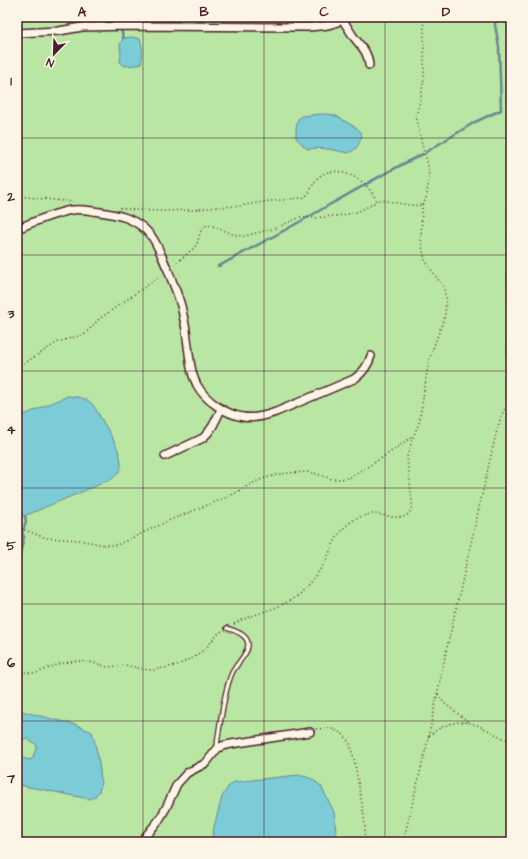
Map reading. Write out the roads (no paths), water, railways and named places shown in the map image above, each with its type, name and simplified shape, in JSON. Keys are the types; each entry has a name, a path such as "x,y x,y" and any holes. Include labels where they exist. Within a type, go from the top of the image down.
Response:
{"street":[{"path":"17,33 59,31 82,27 130,26 307,28 326,26 336,23 344,18 354,38 369,58 369,65"},
{"path":"17,229 63,212 73,210 123,216 135,222 148,232 153,238 180,300 188,342 191,372 196,384 203,394 221,409 242,417 259,417 276,412 354,378 360,375 365,369 371,356"},
{"path":"165,456 202,438 207,434 216,421 221,409"},
{"path":"141,842 159,820 177,784 187,773 206,763 217,748 231,744 310,732"}],"lane":[{"path":"217,748 229,679 247,651 248,646 247,641 240,633 227,628"}],"water":[{"path":"133,37 140,39 141,42 141,64 124,66 120,61 120,45 123,38"},
{"path":"330,114 336,116 360,131 362,136 355,149 348,153 324,149 308,149 305,147 296,138 298,119 302,116"},
{"path":"68,396 89,401 94,406 116,444 121,463 120,471 110,480 17,519 17,418"},
{"path":"17,710 76,725 92,732 100,769 101,784 100,790 95,797 89,799 17,784","holes":["27,738 36,744 37,747 31,760 25,759 19,753 17,749 19,744"]},
{"path":"298,775 312,779 321,786 334,812 337,842 211,842 222,797 228,787 234,782"}],"waterway":[{"path":"426,152 475,122 501,110 499,47 495,25 496,17"},
{"path":"121,28 123,38"},
{"path":"218,266 289,228 387,172 423,154"},
{"path":"17,568 24,537 22,533 26,521 25,516"}]}
